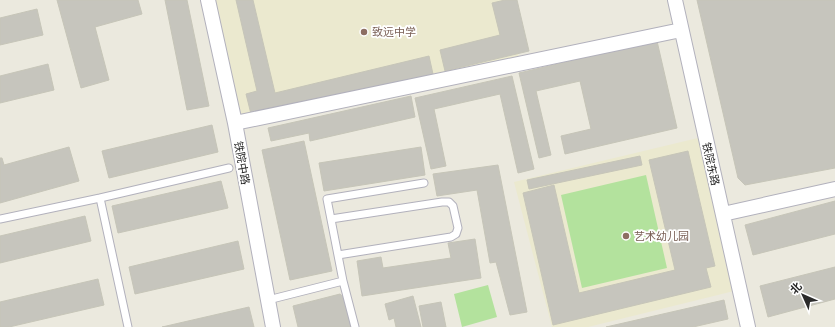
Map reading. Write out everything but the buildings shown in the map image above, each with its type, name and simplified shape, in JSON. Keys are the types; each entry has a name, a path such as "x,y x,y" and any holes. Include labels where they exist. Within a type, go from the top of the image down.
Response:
{"street":[{"name":"铁院中路","path":"208,0 235,123 273,327"},
{"name":"铁院东路","path":"674,0 748,327"},
{"path":"235,123 681,30"},
{"path":"723,214 835,190"}],"lane":[{"path":"0,219 100,198 229,168"},
{"path":"356,327 343,281 327,199 424,183"},
{"path":"100,198 128,327"},
{"path":"331,219 449,202 453,206 458,228 456,234 451,237 338,255"},
{"path":"268,300 343,281"}],"shaded area":[{"name":"致远中学","path":"208,0 507,0 520,63 235,123"},
{"name":"艺术幼儿园","path":"702,137 734,291 588,327 552,327 514,182"}],"green space":[{"path":"646,175 667,268 582,288 561,195"},
{"path":"488,285 497,317 462,327 454,294"}],"place":[{"name":"致远中学","path":"364,32"},
{"name":"艺术幼儿园","path":"626,236"}]}
